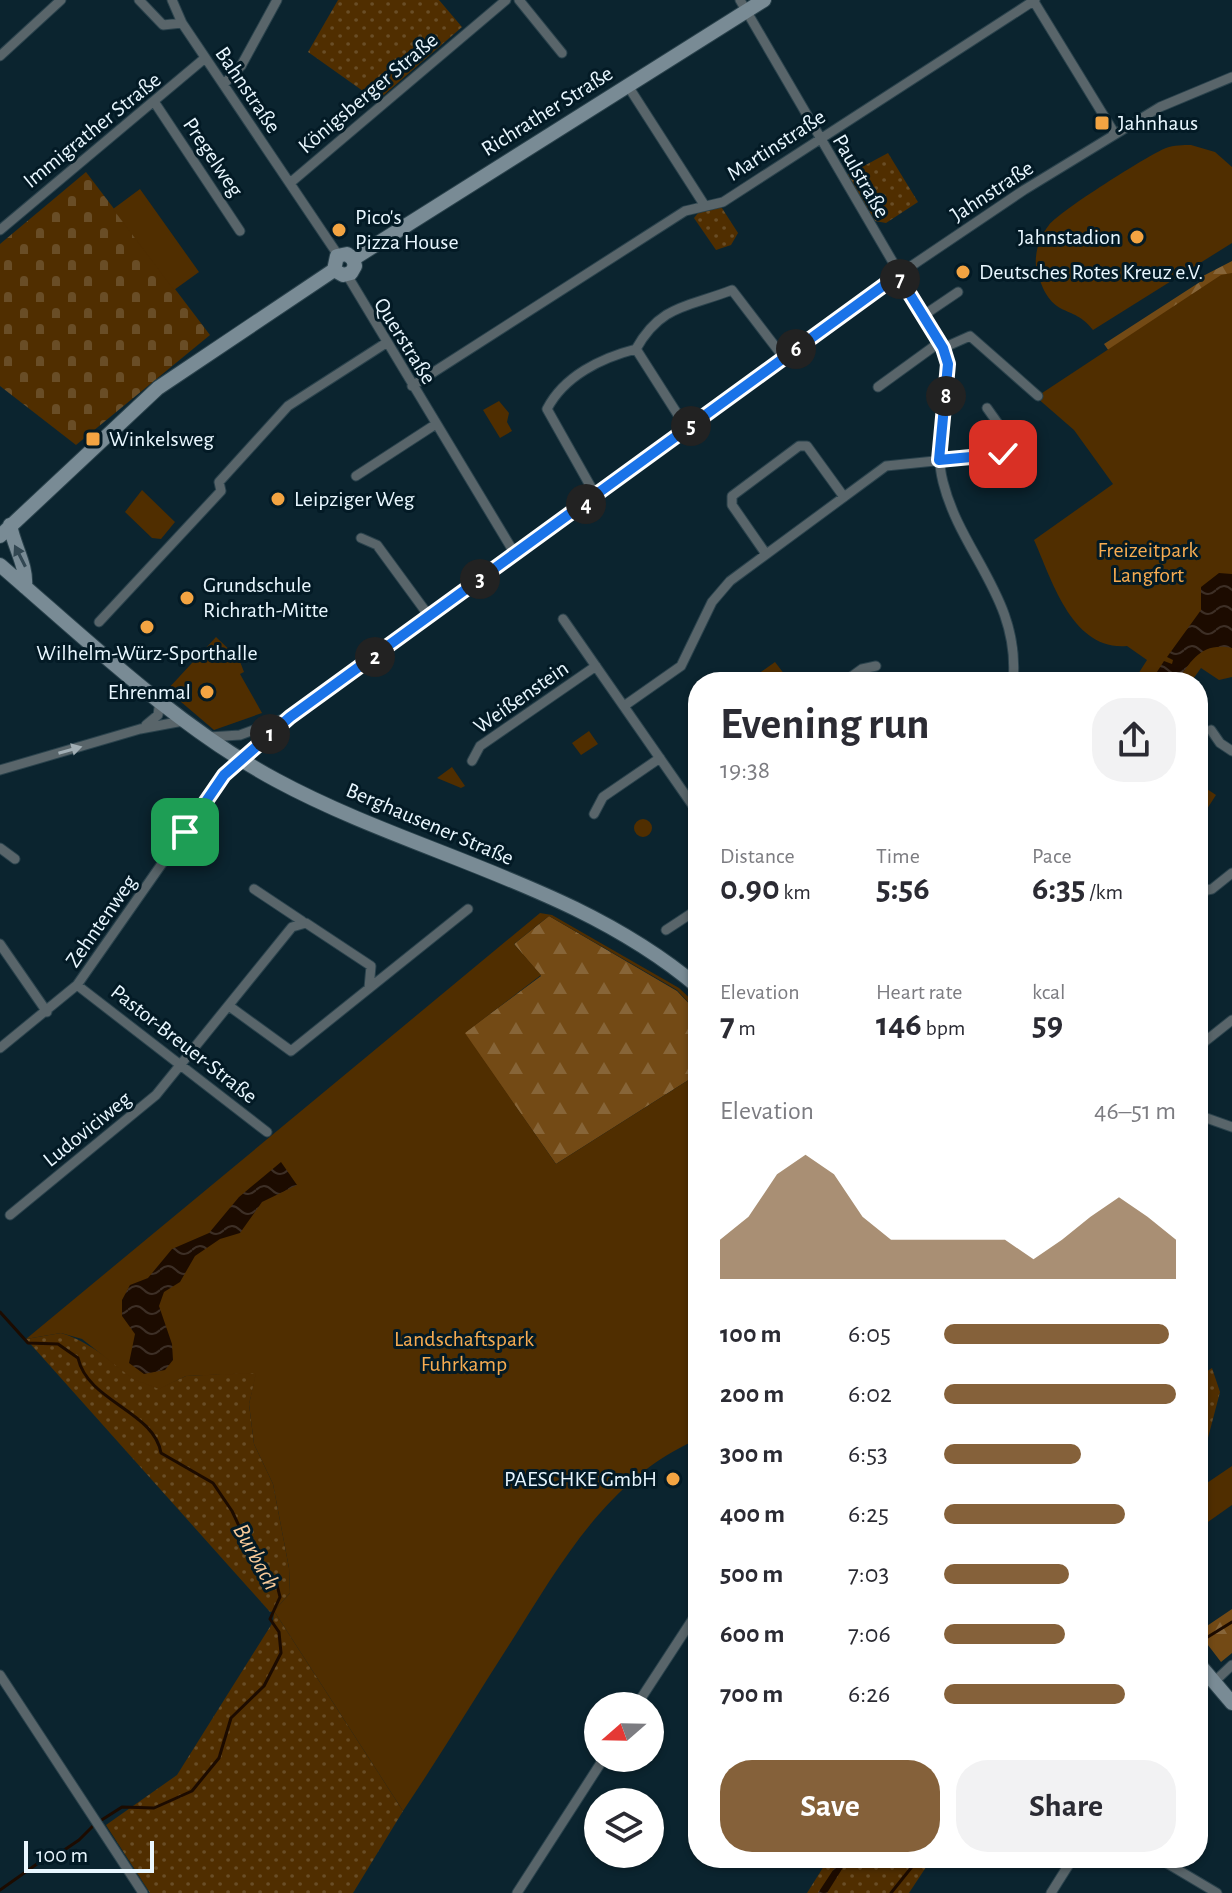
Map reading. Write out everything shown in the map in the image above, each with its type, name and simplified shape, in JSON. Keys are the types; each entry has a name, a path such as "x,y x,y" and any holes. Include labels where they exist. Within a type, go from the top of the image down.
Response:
{"main road":[{"name":"Richrather Straße","path":"6,526 158,388 343,265 628,86 743,5 764,0"},
{"path":"6,526 15,551 27,568 25,587"},
{"path":"0,565 183,721"},
{"name":"Berghausener Straße","path":"183,721 241,759 324,803 592,917 638,944 688,980"},
{"path":"1208,1675 1232,1703"}],"street":[{"path":"0,56 61,0"},
{"path":"139,0 163,25 182,23"},
{"name":"Bahnstraße","path":"172,0 182,23 343,265"},
{"path":"224,84 241,66 277,0"},
{"name":"Königsberger Straße","path":"290,183 506,0"},
{"path":"519,0 562,53"},
{"path":"1033,0 1115,134"},
{"name":"Martinstraße","path":"412,386 685,211 723,202 1033,0"},
{"name":"Paulstraße","path":"743,5 898,275 942,345"},
{"name":"Immigrather Straße","path":"0,230 205,58"},
{"name":"Jahnstraße","path":"241,759 290,717 898,275 1160,107 1232,77"},
{"path":"628,86 705,206"},
{"name":"Pregelweg","path":"155,103 240,231"},
{"name":"Querstraße","path":"343,265 386,343 515,554"},
{"path":"596,496 547,409 553,398 594,362 636,349 653,323 671,310 732,290 784,358"},
{"path":"924,315 958,292"},
{"path":"878,387 942,345 970,336 1038,396"},
{"path":"99,622 221,491 219,482 288,406 386,343"},
{"path":"942,345 948,388 939,460 949,499 994,586 1009,625 1012,672"},
{"path":"636,349 687,429"},
{"path":"624,706 681,666 712,602 730,581 886,466 1003,454 1004,432 987,408"},
{"path":"356,476 436,424"},
{"path":"766,554 731,501 732,496 799,446 807,446 844,497"},
{"path":"361,538 377,545 429,616"},
{"name":"Weißenstein","path":"563,619 688,799"},
{"name":"Weißenstein","path":"472,761 480,746 596,666"},
{"path":"858,672 876,666"},
{"path":"140,729 154,720 160,701"},
{"name":"Jahnstraße","path":"207,737 240,735 290,717"},
{"path":"0,770 140,729 183,721"},
{"path":"1211,730 1220,743 1232,751"},
{"path":"594,814 603,797 660,758"},
{"name":"Zehntenweg","path":"0,1048 77,985 224,775 241,759"},
{"path":"0,848 15,859"},
{"path":"1208,890 1232,873"},
{"path":"254,889 371,966 369,988"},
{"path":"229,1006 291,1051 369,988 385,979 468,909"},
{"path":"666,930 688,916"},
{"name":"Ludoviciweg","path":"10,1215 156,1095 292,927 302,921"},
{"path":"0,944 47,1012"},
{"name":"Pastor-Breuer-Straße","path":"77,985 267,1132"},
{"path":"1208,1039 1232,1020"},
{"path":"1208,1119 1232,1127"},
{"path":"645,1692 688,1626"},
{"path":"1214,1682 1232,1665"},
{"path":"0,1675 143,1893"},
{"path":"517,1893 595,1772"},
{"path":"1051,1893 1067,1868"},
{"path":"1175,1868 1217,1893"}],"green space":[{"path":"338,0 439,0 462,27 377,101 308,52"},
{"name":"Jahnstadion","path":"1191,145 1215,152 1232,167 1232,243 1093,330 1077,316 1055,305 1043,287 1036,265 1038,247 1049,225 1086,196 1156,153 1172,146"},
{"path":"888,153 918,202 886,223 875,221 847,175"},
{"path":"86,172 210,335 76,445 0,386 0,244"},
{"path":"140,189 199,272 174,290 113,209"},
{"path":"720,205 738,233 731,245 716,250 694,218 698,213"},
{"path":"1232,261 1232,285 1111,354 1104,344 1203,280 1203,276"},
{"name":"Freizeitpark Langfort","path":"1232,273 1232,677 1219,680 1201,668 1198,672 1139,672 1147,660 1127,646 1108,645 1092,637 1078,625 1057,592 1034,540 1113,484 1074,430 1036,397 1221,275"},
{"path":"499,401 509,413 507,422 512,431 500,438 483,410"},
{"path":"142,490 175,522 161,539 152,538 125,512"},
{"path":"216,637 239,659 244,672 240,674 262,713 214,730 167,690"},
{"path":"775,662 783,672 761,672"},
{"path":"589,731 598,744 581,755 572,743"},
{"path":"452,767 465,786 461,788 437,778"},
{"path":"1208,790 1216,795 1208,807"},
{"path":"643,819 652,828 643,837 634,828"},
{"name":"Landschaftspark Fuhrkamp","path":"540,913 552,915 679,988 688,997 688,1002 677,990 549,916 514,944 541,975 465,1033 556,1164 688,1080 688,1444 638,1476 612,1500 568,1553 403,1811 274,1611 290,1593 289,1568 273,1484 254,1444 249,1404 256,1373 186,1376 159,1389 133,1379 82,1339 61,1333 26,1339"},
{"path":"549,916 677,991 688,1003 688,1080 556,1164 464,1033 541,976 514,944"},
{"path":"61,1333 87,1344 133,1375 159,1388 186,1376 257,1372 249,1404 254,1444 273,1484 289,1568 290,1593 274,1611 270,1612 26,1339"},
{"path":"1212,1368 1220,1392 1208,1438 1208,1371"},
{"path":"1232,1466 1232,1505 1208,1522 1208,1482"},
{"path":"1232,1609 1232,1653 1221,1662 1208,1645 1208,1625"},
{"path":"274,1611 403,1811 353,1893 150,1893 106,1825 177,1775 273,1622"},
{"path":"823,1868 925,1868 909,1893 807,1893"}],"water":[{"path":"1219,573 1232,574 1232,648 1205,650 1184,672 1157,672 1164,661 1172,664 1173,660 1167,657 1201,610 1201,587"},
{"path":"281,1162 297,1185 262,1202 240,1233 220,1239 195,1256 180,1282 164,1292 159,1306 172,1344 173,1360 165,1370 144,1374 129,1363 135,1334 122,1316 122,1300 130,1285 148,1278 172,1249 209,1233 239,1197"},
{"path":"834,1868 843,1868 827,1893 818,1893"}],"waterway":[{"name":"Burbach","path":"0,1312 28,1343 58,1344 78,1358 94,1386 146,1427 156,1439 161,1453 213,1483 232,1511 255,1560 277,1585 280,1597 270,1619 279,1632 281,1653 264,1686 231,1718 219,1758 192,1791 154,1808 122,1807 100,1821"},
{"path":"1208,1637 1232,1622"},
{"name":"Burbach","path":"0,1890 44,1859 54,1857 79,1840 93,1826"},
{"path":"891,1893 911,1868"}],"place":[{"name":"Jahnhaus","path":"1102,123"},
{"name":"Pico's Pizza House","path":"339,230"},
{"name":"Jahnstadion","path":"1137,237"},
{"name":"Deutsches Rotes Kreuz e.V.","path":"963,272"},
{"name":"Winkelsweg","path":"93,439"},
{"name":"Leipziger Weg","path":"278,499"},
{"name":"Grundschule Richrath-Mitte","path":"187,598"},
{"name":"Wilhelm-Würz-Sporthalle","path":"147,627"},
{"name":"Ehrenmal","path":"207,692"},
{"name":"PAESCHKE GmbH","path":"673,1479"}],"route":[{"path":"185,832 224,775 290,717 898,275 943,348 948,364 948,388 938,444 939,460 1003,454"}]}
